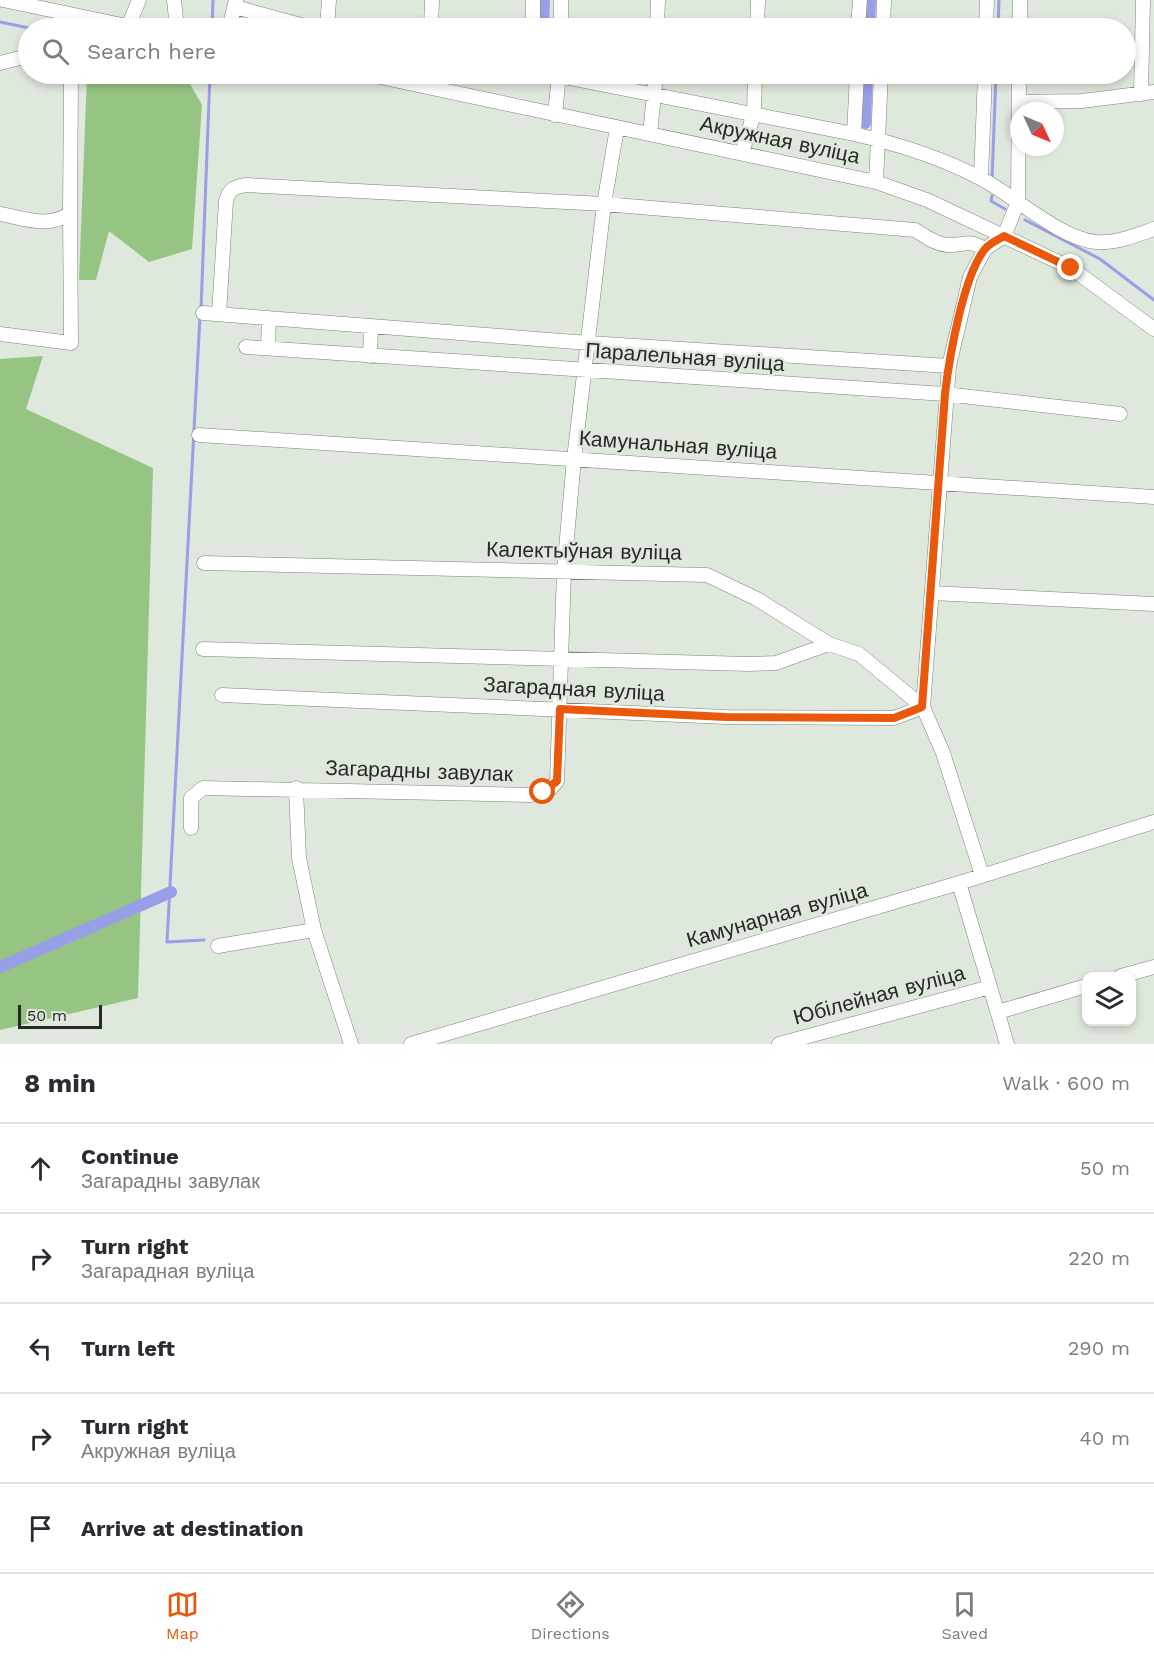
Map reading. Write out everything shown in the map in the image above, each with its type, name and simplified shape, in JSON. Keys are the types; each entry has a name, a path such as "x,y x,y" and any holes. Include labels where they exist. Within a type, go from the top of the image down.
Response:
{"street":[{"path":"3,0 68,18"},
{"path":"134,18 139,0"},
{"path":"174,0 176,18"},
{"path":"327,18 328,0"},
{"path":"431,18 432,0"},
{"path":"533,0 533,18"},
{"path":"561,0 561,18"},
{"path":"657,18 658,0"},
{"path":"757,18 758,0"},
{"path":"859,18 860,0"},
{"path":"883,18 884,0"},
{"path":"986,18 987,0"},
{"path":"1020,0 1020,18"},
{"path":"1019,84 1019,102 1082,101 1148,93 1143,0"},
{"path":"236,4 280,18"},
{"path":"0,63 18,58"},
{"path":"0,334 71,343 71,84"},
{"name":"Акружная вуліца","path":"446,84 555,115 876,182 927,200 1071,268 1154,329"},
{"path":"555,115 556,84"},
{"path":"606,84 854,134 929,154 981,178 1075,236 1095,242 1114,241 1154,229"},
{"path":"650,134 656,84"},
{"path":"741,153 754,113 755,84"},
{"path":"854,134 856,84"},
{"path":"876,182 881,84"},
{"path":"981,178 985,84"},
{"name":"Загарадны завулак","path":"191,828 191,798 203,788 296,788 532,795 543,792 557,781 564,571 574,459 604,204 617,128"},
{"path":"982,875 943,753 922,707 948,366 970,277 985,249 1004,236 1018,202 1018,156"},
{"path":"219,314 226,201 228,192 234,187 267,185 604,204 915,230 933,242 947,245 972,242 985,249"},
{"path":"0,214 47,222 61,220 70,213"},
{"name":"Паралельная вуліца","path":"202,313 589,343 948,366"},
{"path":"268,318 268,348"},
{"path":"370,356 371,326"},
{"name":"Паралельная вуліца","path":"246,346 585,372 945,394 1120,414"},
{"name":"Камунальная вуліца","path":"199,435 1154,497"},
{"name":"Калектыўная вуліца","path":"204,562 707,575 757,599 829,644 859,654 922,707"},
{"path":"932,593 1154,604"},
{"name":"Загарадная вуліца","path":"203,649 777,663 829,644"},
{"name":"Загарадная вуліца","path":"222,695 726,717 894,718 922,707"},
{"path":"296,788 299,858 314,930 351,1044"},
{"name":"Камунарная вуліца","path":"411,1044 959,883 1154,822"},
{"path":"959,883 1008,1044"},
{"path":"218,946 314,930"},
{"path":"1136,972 1154,967"},
{"name":"Юбілейная вуліца","path":"779,1044 990,987"},
{"path":"998,1012 1082,988"}],"green space":[{"path":"87,84 190,84 202,105 192,249 149,262 109,231 96,280 79,280"},
{"path":"43,356 26,409 153,468 138,998 0,1030 0,359"}],"waterway":[{"path":"212,18 213,0"},
{"path":"543,18 544,0"},
{"path":"869,18 870,0"},
{"path":"998,18 999,0"},
{"path":"0,22 18,26"},
{"path":"201,309 210,84"},
{"path":"865,123 867,84"},
{"path":"992,179 996,84"},
{"path":"992,196 991,201 1005,209"},
{"path":"1025,220 1100,259 1154,300"},
{"path":"200,316 167,942 204,940"},
{"path":"0,967 171,892"}],"route":[{"path":"543,792 557,781 560,709 726,717 894,718 922,707 948,366 970,277 985,249 1004,236 1071,268"}]}
